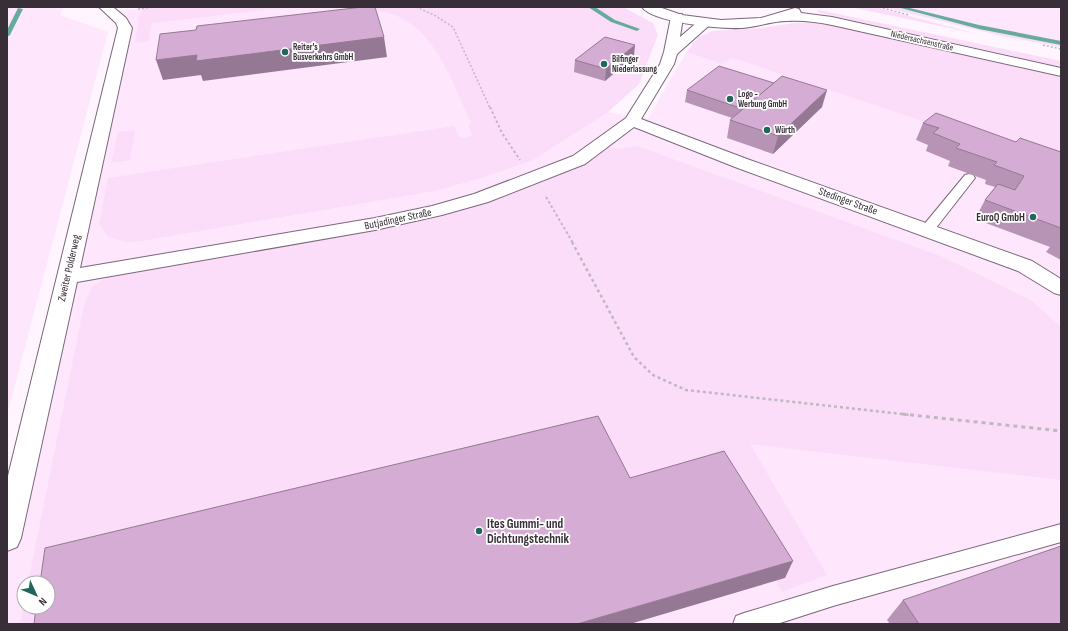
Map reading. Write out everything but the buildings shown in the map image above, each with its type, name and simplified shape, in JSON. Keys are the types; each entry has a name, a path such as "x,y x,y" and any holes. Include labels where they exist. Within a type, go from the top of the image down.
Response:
{"street":[{"name":"Zweiter Polderweg","path":"7,538 125,28 121,21 105,7"},
{"name":"Niedersachsenstraße","path":"648,7 677,17 706,22 742,24 782,18 808,17 1061,72"},
{"name":"Niedersachsenstraße","path":"782,18 802,7"},
{"name":"Butjadinger Straße","path":"67,277 375,224 435,211 481,198 579,160 632,121 660,75 671,52 677,17"},
{"name":"Butjadinger Straße","path":"671,52 706,22"},
{"name":"Stedinger Straße","path":"632,121 741,163 1025,266 1061,288"}],"lane":[{"path":"927,230 969,178"},
{"path":"744,624 833,596 1061,533"}],"path":[{"path":"416,7 439,18 453,27 502,133 556,212 634,357 653,375 686,390 1061,431"}],"shaded area":[{"path":"7,7 64,7 60,15 108,32 7,415"},
{"path":"141,7 290,7 152,23 149,41 135,43"},
{"path":"154,7 416,7 592,121 608,112 648,119 687,52 722,64 732,58 1061,167 1061,624 7,624 7,538 125,28 110,11"},
{"path":"365,7 623,7 653,23 658,35 639,84 608,112 533,160 484,177 435,191 141,241 128,242 109,238 99,224 108,178 454,126 460,138 472,136 468,124 471,123 447,69 422,33 401,18 389,13"},
{"path":"875,7 978,34 855,8"},
{"path":"884,7 898,7 980,28 1061,44 1061,47 1002,36"},
{"path":"904,7 1061,7 1061,43 925,13"},
{"path":"819,10 1061,61 1061,67 816,12"},
{"path":"795,23 817,23 836,26 1061,77 1061,167 732,58 722,64 687,52 698,37 713,31 761,28"},
{"path":"135,130 130,160 111,163 118,132"},
{"path":"637,146 943,257 1032,301 1061,327 1061,480 750,444 827,575 782,592 776,581 54,624 20,624 22,615 56,615 56,575 30,575 84,305 92,287 112,274 139,268 436,218 506,195 544,180 608,147 616,149"}],"waterway":[{"path":"591,7 613,21 637,29"},
{"path":"900,7 979,27 1061,43"},
{"path":"7,35 20,9"}],"place":[{"name":"Reiter's Busverkehrs GmbH","path":"285,52"},
{"name":"Bilfinger Niederlassung","path":"604,64"},
{"name":"Logo - Werbung GmbH","path":"730,99"},
{"name":"Würth","path":"767,130"},
{"name":"EuroQ GmbH","path":"1033,217"},
{"name":"Ites Gummi- und Dichtungstechnik","path":"479,531"}]}
